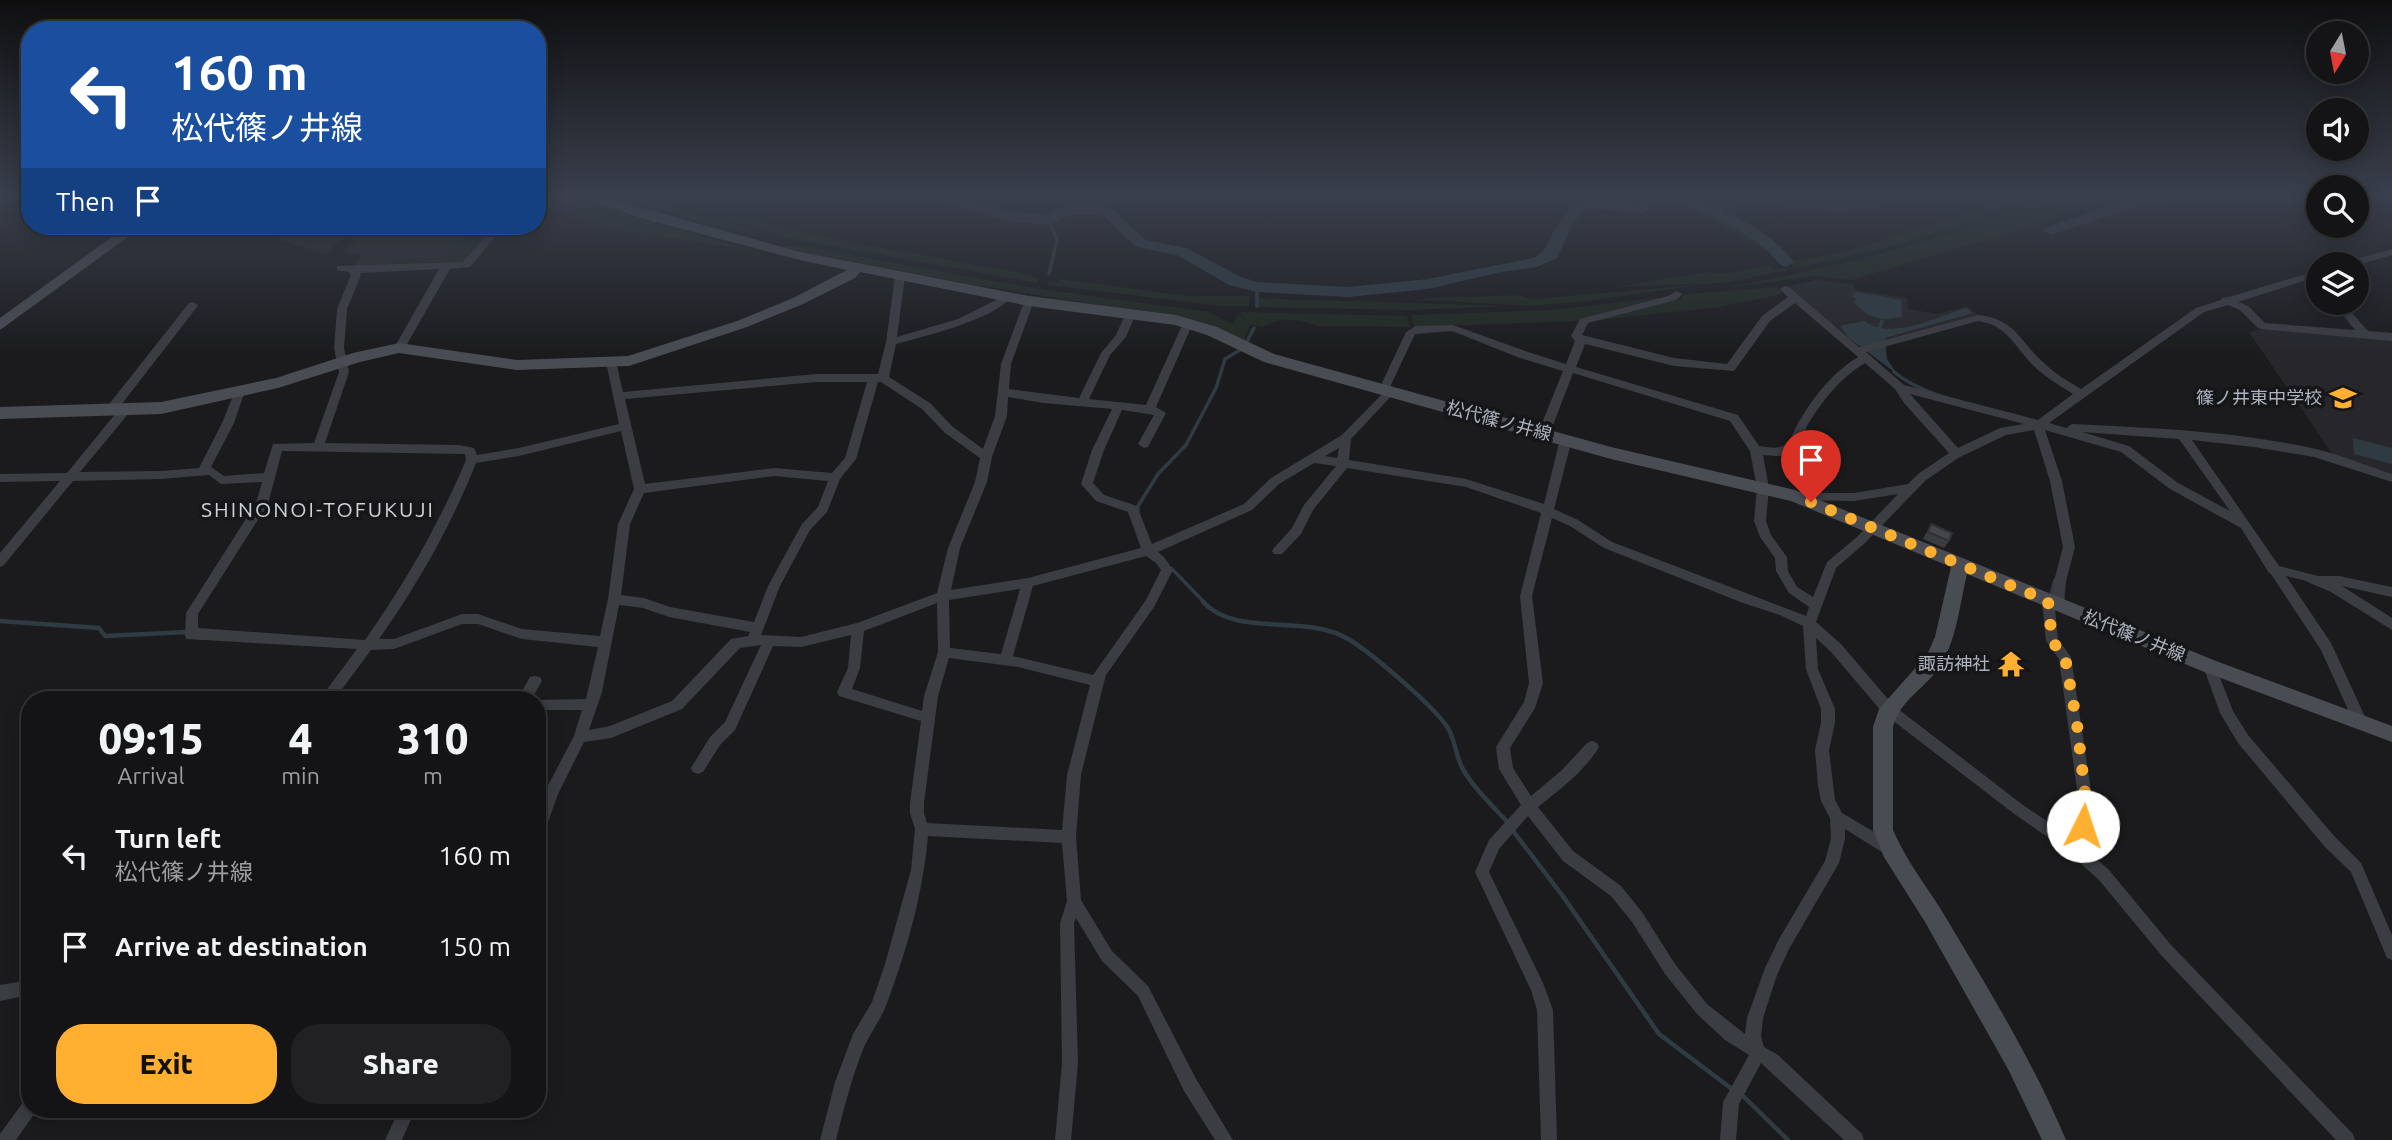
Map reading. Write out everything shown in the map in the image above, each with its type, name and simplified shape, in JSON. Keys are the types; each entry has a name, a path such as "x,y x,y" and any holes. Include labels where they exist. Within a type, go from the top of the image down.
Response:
{"main road":[{"path":"0,325 106,248"},
{"name":"松代篠ノ井線","path":"768,248 1006,297 1188,323 1269,358 1655,464 1795,496 2209,666 2360,721 2390,737"},
{"path":"0,413 161,408 278,383 381,350 398,348 517,365 629,361 743,324 831,286 850,275 857,267"},
{"path":"1960,566 1944,637 1934,660 1888,709 1883,727 1881,759 1883,830 1891,849 2004,1040 2038,1102 2054,1140"}],"street":[{"path":"341,268 354,270 466,265 480,248"},
{"path":"2369,259 2392,252"},
{"path":"398,348 418,311 434,293 446,266"},
{"path":"318,447 344,372 339,335 342,309 356,275 354,270"},
{"path":"580,737 611,732 677,705 736,643 756,634 774,586 806,527 824,509 835,477 850,459 891,342 900,276"},
{"path":"1728,1140 1736,1091 1758,1051 1753,1036 1762,995 1784,944 1832,863 1838,839 1837,817 1828,801 1825,786 1822,750 1828,709 1812,669 1809,623 1831,565 1913,486 1956,454 2004,431 2038,425 2189,316 2226,300 2306,279"},
{"path":"1785,289 1901,388 1908,400 1956,454"},
{"path":"1677,294 1672,298 1584,321 1576,336 1581,340 1674,362 1730,368 1763,320 1778,305 1795,298"},
{"path":"891,342 962,321 1006,297"},
{"path":"2226,300 2244,308 2262,326 2392,337"},
{"path":"828,1140 843,1082 859,1040 878,1006 893,964 918,870 922,829 916,813 931,696 944,652 943,596 954,548 981,482 986,457 1001,416 1006,364 1029,301"},
{"path":"0,562 69,477 193,306"},
{"path":"1082,403 1105,353 1121,337 1131,313"},
{"path":"2348,315 2366,336"},
{"path":"1756,450 1786,451 1806,416 1860,354 1978,318 1995,319 2003,323 2038,365 2081,394"},
{"path":"1150,410 1188,323"},
{"path":"614,599 644,603 756,634 769,641 800,642 859,628 943,596 1028,583 1148,551 1240,511 1275,481 1346,438 1387,390 1411,332 1416,329 1454,328 1569,369 1734,418 1756,450 1763,488 1760,521 1766,537 1781,557 1782,570 1793,590 1815,605"},
{"path":"1544,433 1581,340"},
{"path":"546,791 580,737 591,705 614,599 624,524 640,489 621,396 611,362"},
{"path":"621,396 817,378 878,379 926,406 949,430 986,457"},
{"path":"1901,388 2062,430 2134,454 2163,479 2245,525"},
{"path":"203,472 228,424 240,391"},
{"path":"1003,392 1160,413 1144,444"},
{"path":"1063,1140 1070,1063 1067,923 1074,901 1069,837 1076,765 1100,673 1150,603 1167,570 1160,560 1148,551 1133,509 1100,498 1087,484 1098,450 1119,406"},
{"path":"2038,425 2056,481 2069,547 2053,603 2052,641 2065,657 2077,724 2087,811 2083,826 2071,845"},
{"path":"472,460 519,452 626,426"},
{"path":"2062,430 2067,428 2182,434 2317,454 2392,478"},
{"path":"2182,434 2326,647 2360,721"},
{"path":"1278,551 1297,531 1308,508 1344,463 1346,438"},
{"path":"1566,439 1527,596 1536,683 1530,704 1503,747 1506,769 1568,856 1616,891 1637,917 1670,969 1702,1009 1731,1034 1772,1061 1856,1140"},
{"path":"333,691 367,645 444,527 472,460 470,451 277,447 262,504 192,613 191,635 367,645 394,644 462,619 478,619 522,634 604,642"},
{"path":"1315,459 1466,483 1533,504 1574,523 1608,545 1746,600 1784,611 1809,623 1836,648 1888,709 2018,809 2071,845 2104,875 2166,950 2347,1140"},
{"path":"0,478 211,471 221,480 269,477"},
{"path":"640,489 774,472 835,477"},
{"path":"1795,496 1854,497 1902,491 1913,486"},
{"path":"2273,570 2287,571 2316,580 2370,609 2392,625"},
{"path":"2316,580 2339,581 2392,592"},
{"path":"1005,660 1028,583"},
{"path":"859,628 854,668 844,692 928,718"},
{"path":"698,768 715,741 730,726 769,641"},
{"path":"944,652 1005,660 1097,681"},
{"path":"2209,666 2227,713 2243,739 2330,842 2356,868 2392,953"},
{"path":"530,691 536,681"},
{"path":"546,704 591,705"},
{"path":"1549,1140 1545,1010 1538,988 1482,872 1485,860 1509,824 1561,780 1592,747"},
{"path":"1837,817 1891,849"},
{"path":"922,829 1069,837"},
{"path":"1074,901 1107,956 1143,991 1190,1085 1225,1140"},
{"path":"0,993 21,989"},
{"path":"6,1140 22,1118"},
{"path":"393,1140 403,1118"}],"shaded area":[{"path":"306,248 332,248 325,254"},
{"path":"347,248 477,248 463,264 358,266 354,265 360,256 343,252"},
{"path":"456,248 477,248 463,264 387,268 396,258 442,263"},
{"path":"781,248 812,248 1026,287 1209,312 1233,324 1238,314 1246,320 1239,312 1407,316 1410,327 1318,326 1283,320 1264,327 1250,325 1244,342 1196,321 928,277"},
{"path":"842,248 884,248 1033,275 1032,277 1039,279 1037,283"},
{"path":"1762,248 1775,248 1789,262 1782,263"},
{"path":"1882,248 1795,268 1790,262 1852,250"},
{"path":"1900,248 1959,248 1851,280 1815,276 1726,288 1809,271"},
{"path":"1775,264 1770,269 1789,270 1724,283 1614,287 1708,272 1725,274"},
{"path":"1059,279 1188,296 1250,296 1249,306 1222,306 1048,285 1049,281 1058,283"},
{"path":"1816,280 1852,284 1856,290 1907,298 1908,309 1938,314 1967,306 1978,315 1883,342 1855,346 1790,289 1790,286"},
{"path":"1706,284 1589,301 1529,306 1410,299 1517,295 1534,299"},
{"path":"1777,287 1783,291 1779,295 1718,307 1591,321 1680,299 1685,294"},
{"path":"1857,292 1901,300 1902,317 1888,319 1870,315 1854,302 1856,300 1852,294"},
{"path":"1666,297 1578,321 1414,327 1411,315 1551,310"},
{"path":"1259,298 1509,306 1411,310 1259,307"},
{"path":"1966,308 1973,313 1885,338 1887,359 1897,374 1849,338 1840,326 1864,321 1875,327 1901,328"},
{"name":"篠ノ井東中学校","path":"2270,326 2392,339 2392,475 2335,458 2249,332"},
{"path":"2353,438 2392,448 2392,464 2354,454"}],"building":[{"path":"1931,524 1952,533 1949,541 1928,532"}],"waterway":[{"path":"1049,274 1055,248"},
{"path":"1165,248 1181,251 1235,281 1257,287 1348,292 1428,284 1501,267 1537,262 1551,255 1554,248"},
{"path":"1774,248 1786,262"},
{"path":"1257,287 1257,306"},
{"path":"1878,331 1882,321"},
{"path":"1246,343 1254,328"},
{"path":"1138,512 1138,506 1158,474 1186,445 1216,388 1225,359 1240,350"},
{"path":"1894,372 1939,396 2027,419"},
{"path":"1171,568 1205,603"},
{"path":"2051,595 2055,580"},
{"path":"1203,602 1234,620 1313,627 1332,632 1360,647 1404,682 1432,709 1449,730 1459,761 1468,778 1509,824"},
{"path":"0,621 99,628 105,636 187,632"},
{"path":"1513,831 1562,895 1659,1034 1732,1089"},
{"path":"1742,1095 1788,1140"}],"place":[{"name":"篠ノ井東中学校","path":"2343,398"},
{"name":"諏訪神社","path":"2011,664"}],"district":[{"name":"SHINONOI-TOFUKUJI","path":"318,510"}],"route":[{"path":"1811,502 2048,601 2052,641 2065,657 2077,724 2087,811 2083,826"}]}
